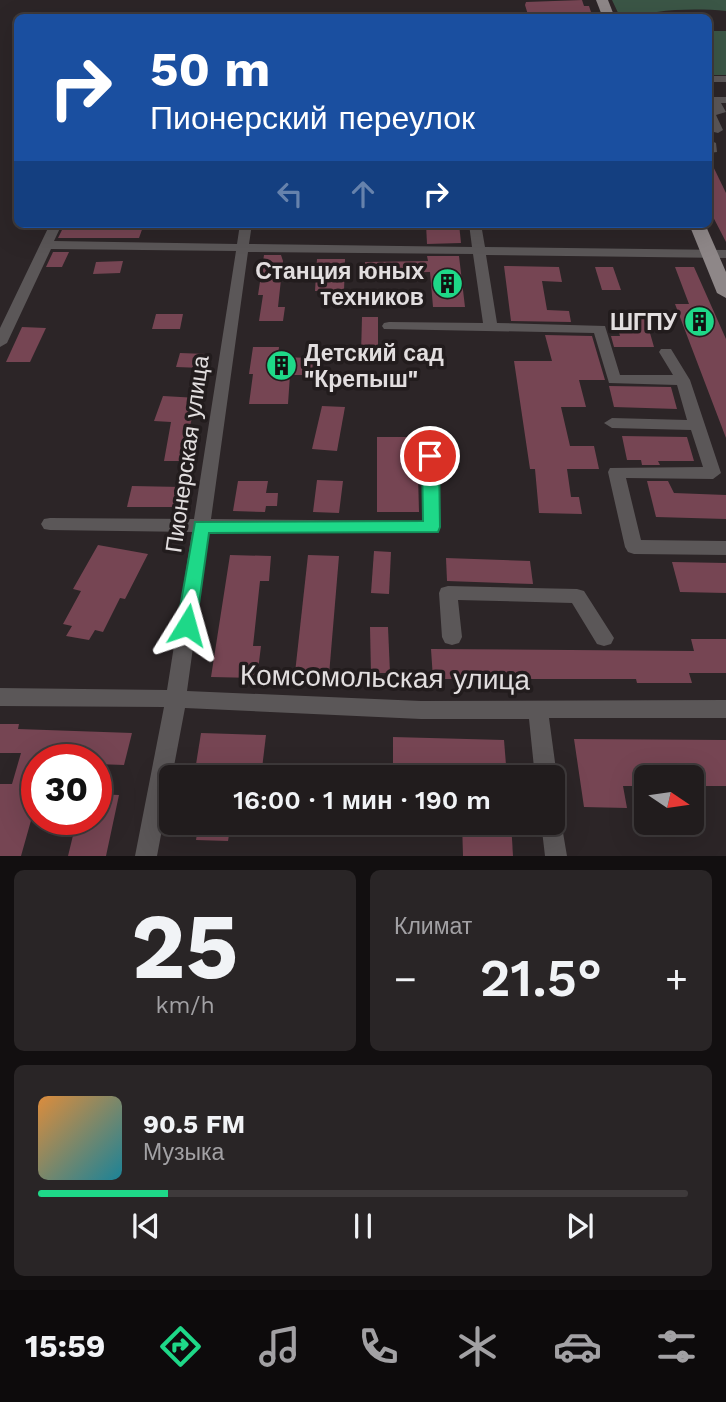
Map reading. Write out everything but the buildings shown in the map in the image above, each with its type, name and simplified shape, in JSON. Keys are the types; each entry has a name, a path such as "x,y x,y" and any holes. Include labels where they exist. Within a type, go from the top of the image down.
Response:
{"main road":[{"path":"700,228 718,254 726,293"}],"street":[{"path":"712,112 721,112 714,100 726,100"},
{"path":"712,118 718,130"},
{"path":"0,343 54,228"},
{"name":"Пионерская улица","path":"146,856 176,699 245,228"},
{"path":"475,228 491,327"},
{"path":"46,245 242,250 718,254"},
{"path":"389,326 600,329 614,380 683,380"},
{"path":"666,352 683,380 713,473 616,472 634,547 726,548"},
{"path":"612,422 697,425"},
{"path":"50,524 432,527 430,456"},
{"path":"452,637 448,593 577,596 604,638"},
{"name":"Комсомольская улица","path":"0,697 176,699 396,709 726,709"},
{"path":"538,709 545,765"},
{"path":"554,835 556,856"}],"green space":[{"path":"612,0 726,0 726,11 673,10 648,14 619,14"},
{"path":"712,31 726,31 726,75 712,75"}],"place":[{"name":"Станция юных техников","path":"447,284"},
{"name":"ШГПУ","path":"700,322"},
{"name":"Детский сад \"Крепыш\"","path":"281,366"}],"route":[{"path":"187,625 201,526 432,527 430,456"}]}
